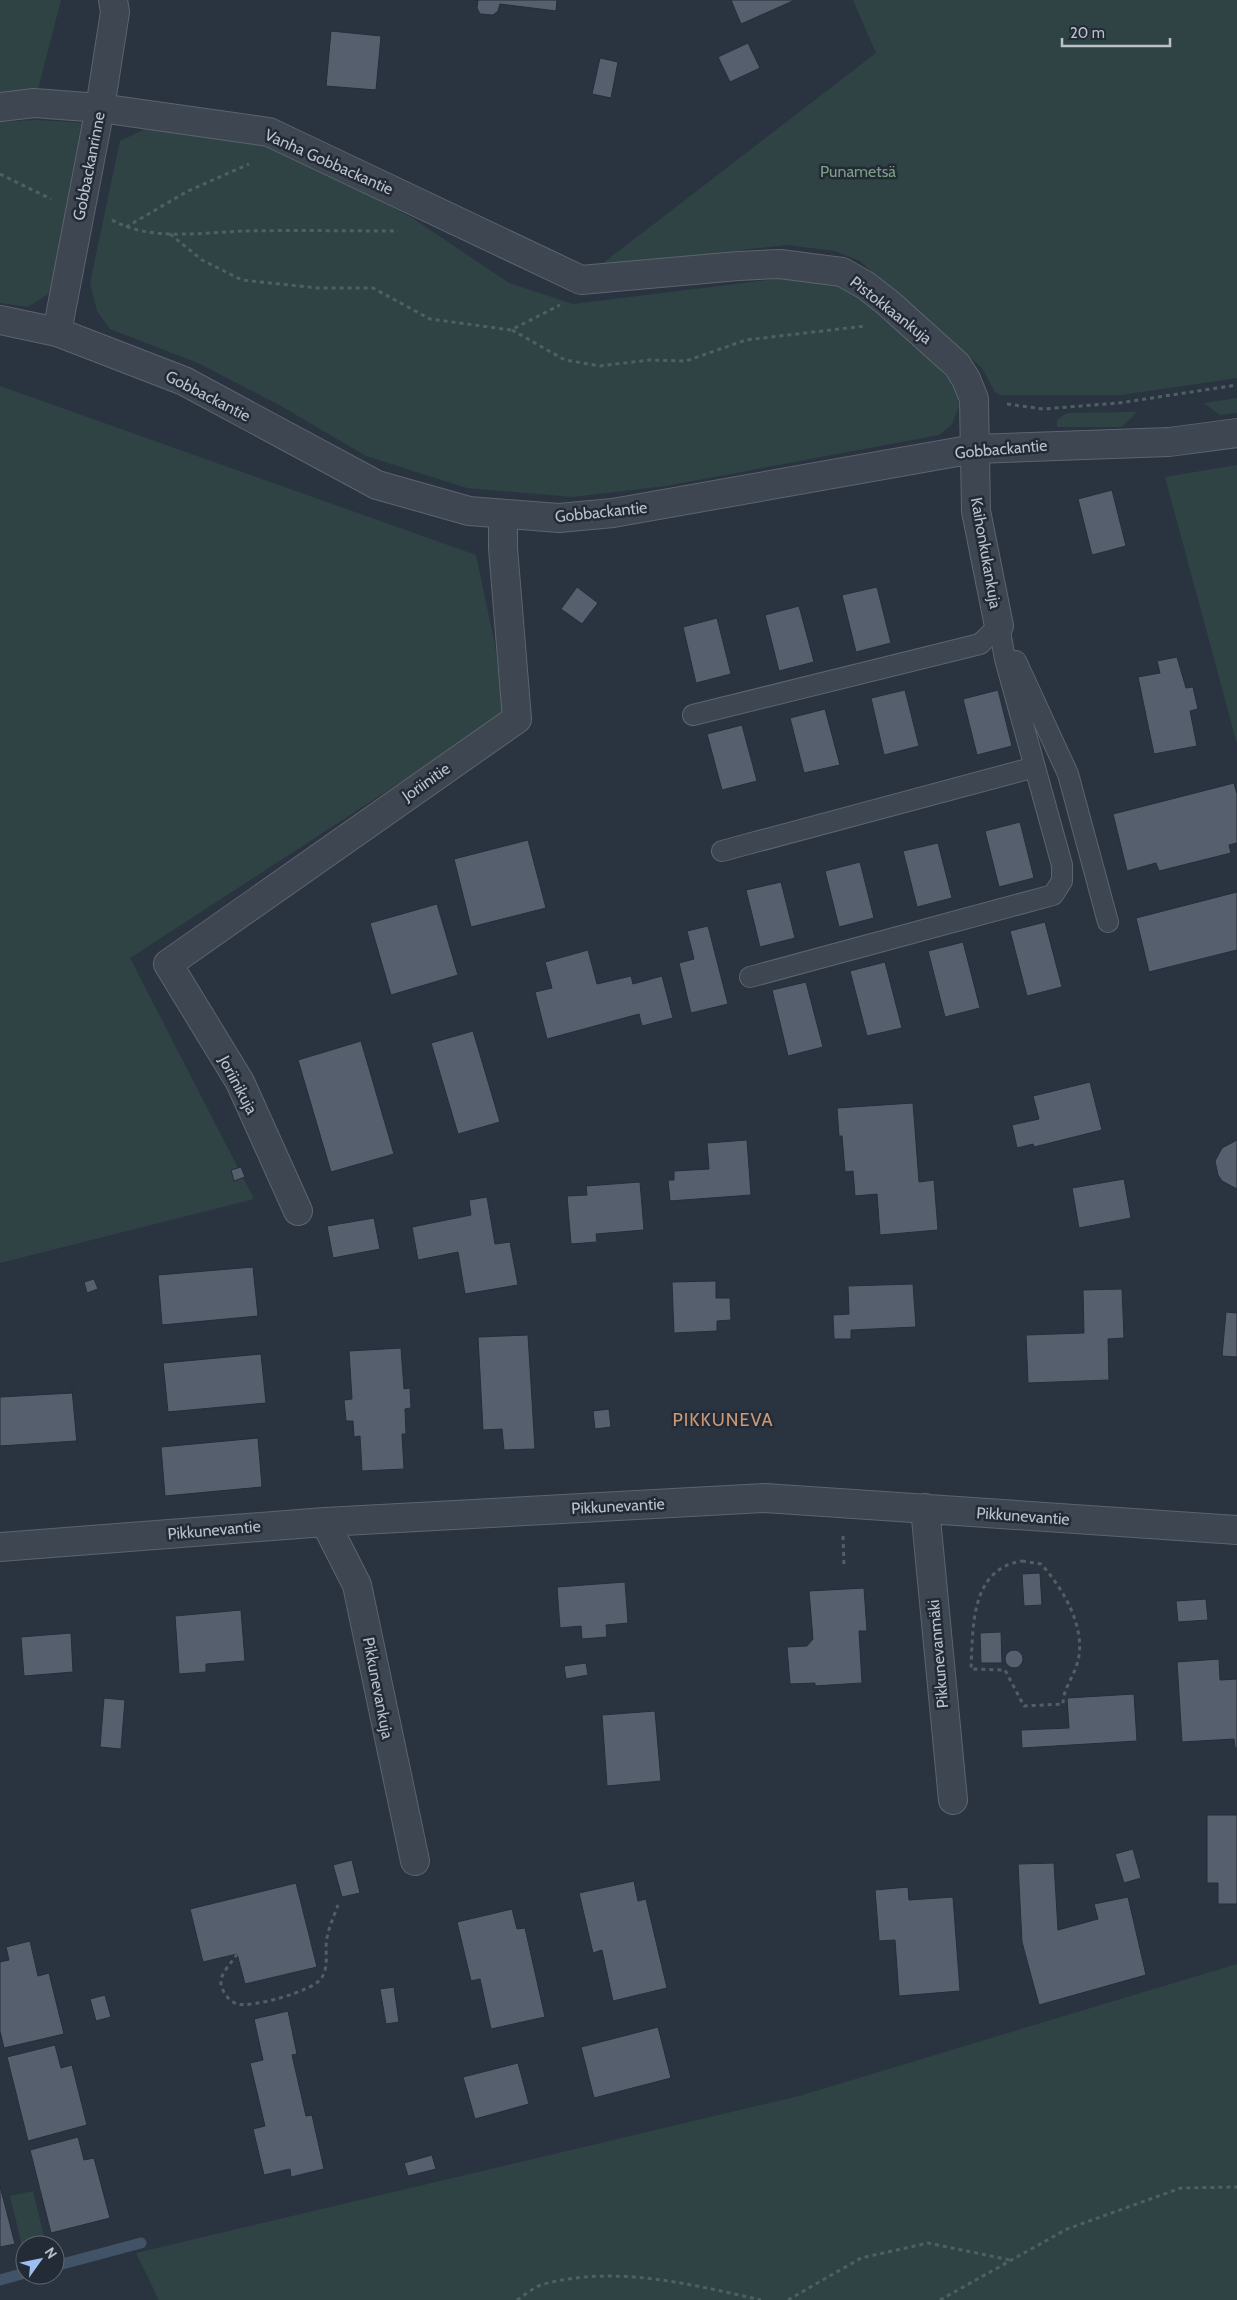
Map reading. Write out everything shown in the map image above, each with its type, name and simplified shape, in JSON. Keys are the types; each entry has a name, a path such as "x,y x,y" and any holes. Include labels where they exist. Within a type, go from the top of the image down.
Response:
{"street":[{"name":"Gobbackanrinne","path":"57,332 100,108 115,12 113,0"},
{"name":"Vanha Gobbackantie","path":"0,107 34,104 100,108 269,132 581,280"},
{"name":"Pistokkaankuja","path":"581,280 780,264 842,272 865,285 957,364 966,379 974,399 974,450"},
{"name":"Gobbackantie","path":"0,320 57,332 184,381 377,486 469,511 559,518 613,513 974,450 1043,445 1169,442 1237,433"},
{"name":"Kaihonkukankuja","path":"974,450 976,511 999,626"},
{"name":"Joriinitie","path":"168,964 516,719 503,548 503,514"},
{"name":"Joriinikuja","path":"168,964 240,1082 298,1211"},
{"name":"Pikkunevantie","path":"0,1547 325,1522 765,1498 1237,1530"},
{"name":"Pikkunevanmäki","path":"926,1508 953,1800"},
{"name":"Pikkunevankuja","path":"325,1522 357,1585 415,1861"}],"lane":[{"path":"693,715 980,644 999,626"},
{"path":"750,977 1053,895 1062,881 1062,865 1005,659 999,626"},
{"path":"999,626 1068,774 1108,922"},
{"path":"722,851 1036,767"}],"path":[{"path":"125,227 188,191 250,163"},
{"path":"0,174 49,199 82,203 125,227 170,234 246,231 414,231 438,212"},
{"path":"170,234 202,260 242,280 318,288 373,288 430,319 511,330 565,360 600,366 649,360 686,361 746,340 908,322"},
{"path":"511,330 558,307 581,280"},
{"path":"974,399 1043,409 1120,404 1237,385"},
{"path":"843,1534 844,1565"},
{"path":"1022,1561 1041,1564 1068,1605 1078,1630 1078,1660 1063,1694 1063,1704 1024,1706 1005,1670 971,1669 973,1620 984,1585 994,1572 1007,1564 1022,1561"},
{"path":"237,1954 221,1978 222,1987 228,1998 238,2004 253,2004 271,2000 313,1987 327,1968 327,1938 338,1905"},
{"path":"940,2300 1067,2229 1181,2188 1237,2187"},
{"path":"788,2300 861,2258 928,2243 1011,2260"},
{"path":"518,2300 542,2284 610,2275 685,2283 761,2300"}],"green space":[{"path":"0,0 61,0 38,89 0,92"},
{"name":"Punametsä","path":"853,0 1237,0 1237,378 1121,395 1000,395 995,392 982,368 860,261 835,251 786,245 598,267 876,53"},
{"path":"35,120 87,123 53,291 28,307 0,303 0,122"},
{"path":"202,128 268,141 414,219 509,283 573,304 792,277 834,284 875,306 925,353 956,388 959,406 952,424 939,435 666,486 572,497 467,488 366,456 281,406 198,363 110,329 97,311 90,283 120,141 145,129"},
{"path":"0,386 476,555 495,645 504,715 130,958 254,1199 0,1263"},
{"path":"1237,398 1237,413 1220,415 1204,403"},
{"path":"1137,412 1122,427 1057,427 1057,420 1067,413"},
{"path":"1237,465 1237,744 1165,477"},
{"path":"1237,1964 1237,2300 159,2300 136,2253 799,2096"},
{"path":"33,2191 44,2235 19,2235 10,2196"}],"building":[{"path":"478,0 557,0 556,11 500,4 498,11 493,15 480,14 477,8"},
{"path":"731,0 795,0 741,24"},
{"path":"331,31 381,36 376,90 326,86"},
{"path":"748,43 760,68 730,82 718,57"},
{"path":"600,58 618,62 611,98 592,94"},
{"path":"1112,490 1126,546 1092,555 1078,499"},
{"path":"577,587 598,603 582,624 561,609"},
{"path":"877,587 891,643 856,652 842,595"},
{"path":"799,606 814,662 779,671 765,615"},
{"path":"717,618 731,674 696,683 683,627"},
{"path":"1177,657 1186,688 1193,687 1198,709 1190,711 1197,746 1154,754 1138,677 1160,673 1157,661"},
{"path":"905,690 919,746 884,755 871,698"},
{"path":"998,690 1012,746 977,755 963,699"},
{"path":"825,709 840,765 804,773 790,718"},
{"path":"742,725 757,781 722,790 707,734"},
{"path":"1234,783 1237,794 1237,843 1229,845 1231,853 1159,871 1156,863 1127,871 1113,814"},
{"path":"1020,822 1034,878 999,887 985,831"},
{"path":"528,840 546,908 471,927 454,859"},
{"path":"938,843 952,898 917,907 903,851"},
{"path":"860,862 874,918 839,927 825,871"},
{"path":"781,882 795,938 760,947 746,890"},
{"path":"1237,892 1237,950 1149,972 1136,918"},
{"path":"437,904 458,975 391,995 370,923"},
{"path":"1045,922 1062,987 1027,996 1010,931"},
{"path":"708,926 728,1004 691,1013 679,963 694,959 687,931"},
{"path":"963,942 980,1008 945,1017 928,951"},
{"path":"588,950 597,984 631,976 633,984 662,976 673,1018 642,1026 639,1014 547,1039 535,992 552,988 545,962"},
{"path":"885,962 902,1028 867,1036 850,971"},
{"path":"806,982 823,1047 788,1056 772,990"},
{"path":"473,1031 500,1122 458,1134 431,1043"},
{"path":"361,1041 394,1154 331,1172 298,1060"},
{"path":"1090,1082 1102,1130 1034,1147 1033,1144 1017,1148 1012,1125 1039,1119 1033,1096"},
{"path":"913,1103 919,1182 934,1180 938,1230 880,1235 877,1194 855,1196 853,1171 845,1172 837,1108"},
{"path":"747,1140 751,1195 670,1201 668,1180 674,1180 674,1171 709,1169 707,1143"},
{"path":"1237,1140 1237,1189 1222,1181 1218,1175 1215,1161 1222,1148"},
{"path":"241,1167 245,1177 234,1181 231,1170"},
{"path":"1124,1179 1131,1218 1079,1228 1072,1188"},
{"path":"640,1182 644,1230 596,1234 597,1242 571,1244 567,1196 587,1195 586,1186"},
{"path":"487,1197 495,1244 510,1242 518,1285 465,1294 458,1252 418,1260 412,1227 471,1215 469,1200"},
{"path":"374,1218 380,1249 333,1258 327,1226"},
{"path":"253,1267 258,1316 162,1325 158,1275"},
{"path":"94,1279 98,1289 87,1293 84,1282"},
{"path":"716,1281 716,1298 730,1298 731,1320 717,1321 717,1331 674,1333 672,1282"},
{"path":"913,1284 916,1327 851,1330 851,1339 834,1339 833,1315 849,1314 848,1286"},
{"path":"1122,1289 1124,1338 1108,1339 1109,1380 1028,1383 1026,1335 1084,1333 1083,1290"},
{"path":"1226,1312 1237,1313 1237,1357 1222,1356"},
{"path":"528,1335 535,1449 504,1450 502,1429 483,1430 478,1337"},
{"path":"401,1348 404,1389 410,1388 411,1408 405,1409 406,1434 402,1434 404,1469 362,1471 360,1436 354,1437 353,1421 346,1421 344,1400 352,1399 349,1351"},
{"path":"261,1354 266,1403 168,1412 163,1363"},
{"path":"72,1389 77,1444 76,1441 0,1446 0,1397 72,1393"},
{"path":"609,1409 611,1427 595,1429 593,1411"},
{"path":"258,1438 262,1487 165,1496 161,1447"},
{"path":"1040,1573 1042,1605 1024,1606 1022,1574"},
{"path":"625,1582 628,1623 606,1625 607,1637 582,1639 581,1626 560,1628 557,1587"},
{"path":"864,1588 867,1631 859,1631 862,1683 815,1686 815,1683 790,1684 787,1647 807,1646 813,1639 809,1591"},
{"path":"1206,1599 1208,1620 1178,1622 1176,1601"},
{"path":"241,1610 245,1661 206,1664 206,1672 179,1674 175,1616"},
{"path":"1001,1632 1002,1663 981,1663 980,1633"},
{"path":"71,1633 73,1672 24,1676 21,1637"},
{"path":"1014,1650 1020,1653 1023,1659 1020,1665 1014,1668 1008,1665 1005,1659 1008,1653"},
{"path":"1219,1659 1220,1680 1237,1679 1237,1748 1235,1748 1234,1739 1182,1742 1177,1662"},
{"path":"586,1663 588,1675 566,1679 564,1666"},
{"path":"1134,1694 1137,1741 1022,1748 1021,1730 1069,1728 1067,1698"},
{"path":"104,1698 125,1700 121,1749 100,1747"},
{"path":"655,1711 661,1781 607,1786 602,1715"},
{"path":"1207,1815 1237,1815 1237,1904 1218,1904 1218,1883 1207,1883"},
{"path":"1133,1849 1141,1878 1124,1883 1115,1854"},
{"path":"352,1860 360,1893 342,1897 333,1865"},
{"path":"1054,1863 1058,1930 1098,1919 1094,1904 1128,1897 1146,1975 1039,2005 1022,1942 1018,1864"},
{"path":"634,1881 638,1901 646,1899 667,1988 613,2001 602,1950 593,1953 579,1893"},
{"path":"296,1883 317,1967 245,1984 237,1954 203,1962 190,1909"},
{"path":"908,1887 909,1900 953,1897 960,1991 899,1996 895,1940 879,1941 875,1890"},
{"path":"512,1909 517,1929 525,1928 545,2017 491,2029 480,1979 471,1981 457,1922"},
{"path":"30,1941 38,1976 49,1973 64,2034 4,2048 0,2031 0,1962 9,1960 6,1947"},
{"path":"394,1987 399,2022 386,2024 380,1989"},
{"path":"105,1995 111,2017 96,2021 90,1999"},
{"path":"288,2011 297,2054 292,2055 306,2116 312,2115 324,2169 291,2177 290,2169 264,2175 253,2129 265,2126 250,2063 263,2060 254,2019"},
{"path":"658,2027 671,2078 594,2098 581,2047"},
{"path":"55,2045 61,2068 72,2065 87,2125 28,2141 7,2057"},
{"path":"518,2063 529,2104 475,2119 463,2077"},
{"path":"78,2137 84,2160 94,2158 110,2218 51,2233 30,2150"},
{"path":"432,2155 436,2169 408,2176 404,2163"},
{"path":"0,2186 15,2244 0,2247"}],"waterway":[{"path":"65,2263 141,2243"},
{"path":"0,2280 15,2276"}],"district":[{"name":"PIKKUNEVA","path":"723,1420"}]}
